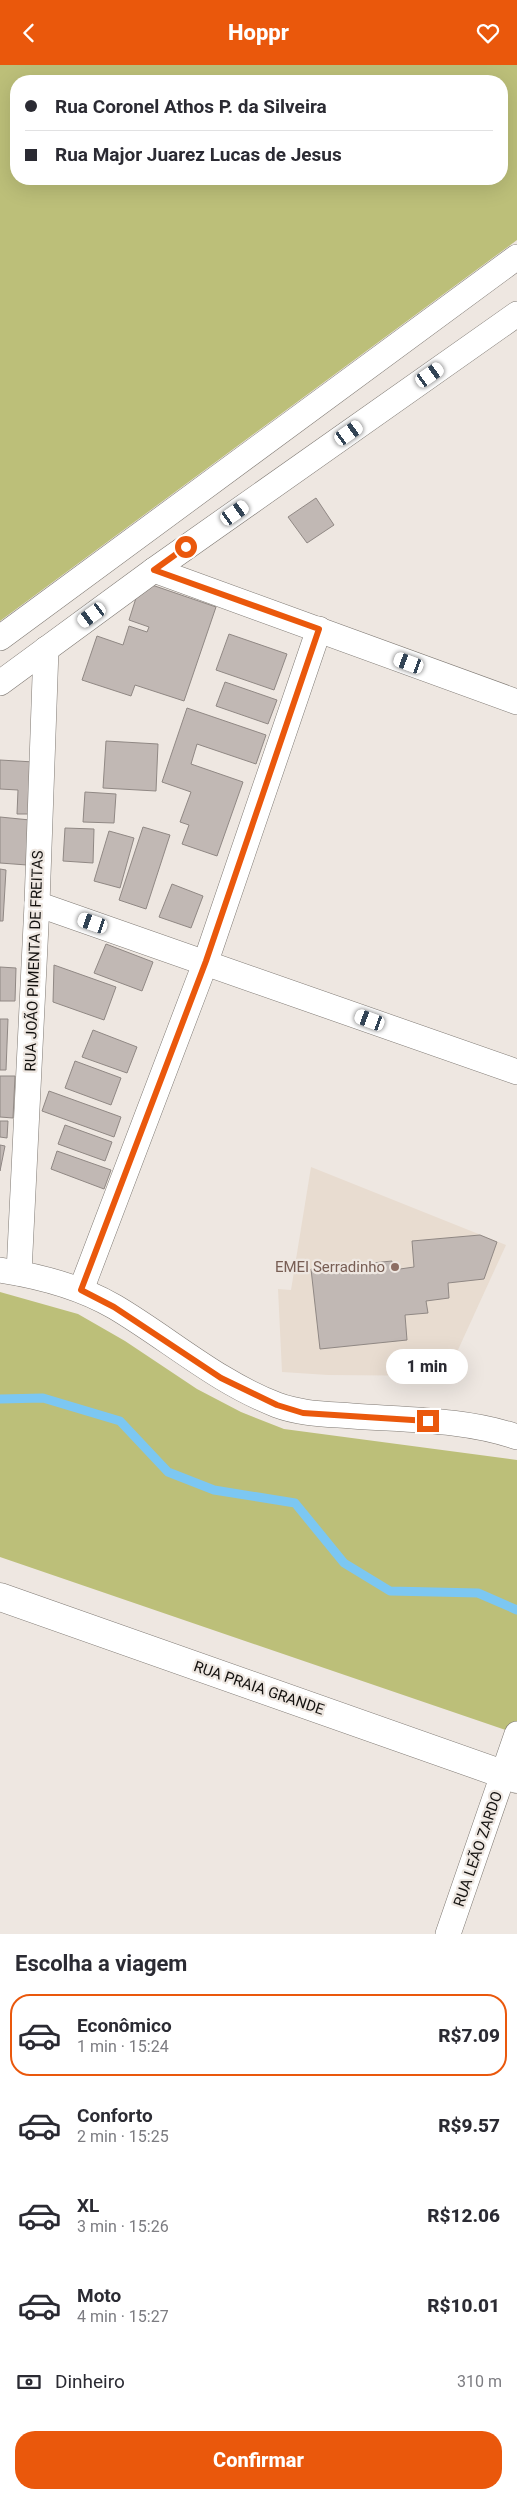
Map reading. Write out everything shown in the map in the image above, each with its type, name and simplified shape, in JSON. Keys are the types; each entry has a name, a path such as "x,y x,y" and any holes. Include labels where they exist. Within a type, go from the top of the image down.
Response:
{"street":[{"path":"0,638 517,257"},
{"path":"0,683 154,570 506,333 517,314"},
{"path":"154,570 517,702"},
{"path":"81,1290 206,961 319,629"},
{"name":"RUA JOÃO PIMENTA DE FREITAS","path":"10,1271 37,904 46,649"},
{"path":"37,904 206,961 517,1072"},
{"path":"10,1271 81,1290 114,1307 221,1378 277,1405 303,1413 446,1422 517,1437"},
{"name":"RUA PRAIA GRANDE","path":"0,1597 511,1776"},
{"name":"RUA LEÃO ZARDO","path":"448,1934 511,1776 517,1734"}],"shaded area":[{"name":"EMEI Serradinho","path":"311,1167 506,1245 446,1376 328,1375 282,1372 278,1289 291,1290"}],"green space":[{"path":"0,65 517,65 517,240 0,621"},
{"path":"0,1292 78,1314 125,1341 197,1389 241,1412 284,1429 517,1460 517,1734 0,1557"}],"building":[{"path":"316,498 334,525 307,543 288,517"},
{"path":"152,585 216,607 184,701 135,685 131,696 82,680 97,636 123,645 129,626 147,632 149,627 129,620 136,598"},
{"path":"229,634 287,654 274,690 216,670"},
{"path":"225,682 277,700 268,724 216,706"},
{"path":"187,708 266,735 256,764 197,744 191,764 243,782 217,856 182,844 189,825 180,822 191,792 162,782"},
{"path":"106,741 158,744 156,791 103,788"},
{"path":"0,760 34,762 31,814 17,814 18,790 0,789"},
{"path":"85,792 116,794 114,823 83,822"},
{"path":"0,817 30,820 27,865 0,863"},
{"path":"143,827 170,835 146,909 119,900"},
{"path":"65,828 94,829 93,863 63,861"},
{"path":"109,831 134,838 120,888 94,881"},
{"path":"0,869 6,870 3,921 0,921"},
{"path":"172,884 203,896 191,928 159,917"},
{"path":"106,944 153,962 142,991 94,973"},
{"path":"54,965 116,987 104,1020 53,1002"},
{"path":"0,967 16,968 15,1001 0,1001"},
{"path":"0,1019 8,1019 6,1070 0,1070"},
{"path":"93,1030 137,1047 127,1073 82,1057"},
{"path":"75,1061 121,1078 111,1105 65,1088"},
{"path":"0,1076 15,1076 13,1118 0,1117"},
{"path":"49,1091 121,1117 114,1137 42,1111"},
{"path":"0,1121 8,1121 7,1138 0,1137"},
{"path":"65,1125 112,1142 105,1161 58,1144"},
{"path":"0,1145 5,1146 0,1171"},
{"path":"57,1151 111,1170 104,1189 51,1169"},
{"path":"480,1235 497,1242 484,1279 448,1283 449,1298 426,1301 428,1313 405,1315 407,1340 320,1349 311,1269 392,1261 393,1270 414,1267 412,1241"}],"waterway":[{"path":"0,1399 43,1398 120,1421 168,1472 214,1490 295,1503 344,1563 390,1591 478,1593 517,1610"}],"place":[{"name":"EMEI Serradinho","path":"395,1267"}],"route":[{"path":"186,547 154,570 319,629 206,961 81,1290 114,1307 221,1378 277,1405 303,1413 428,1421"}]}
